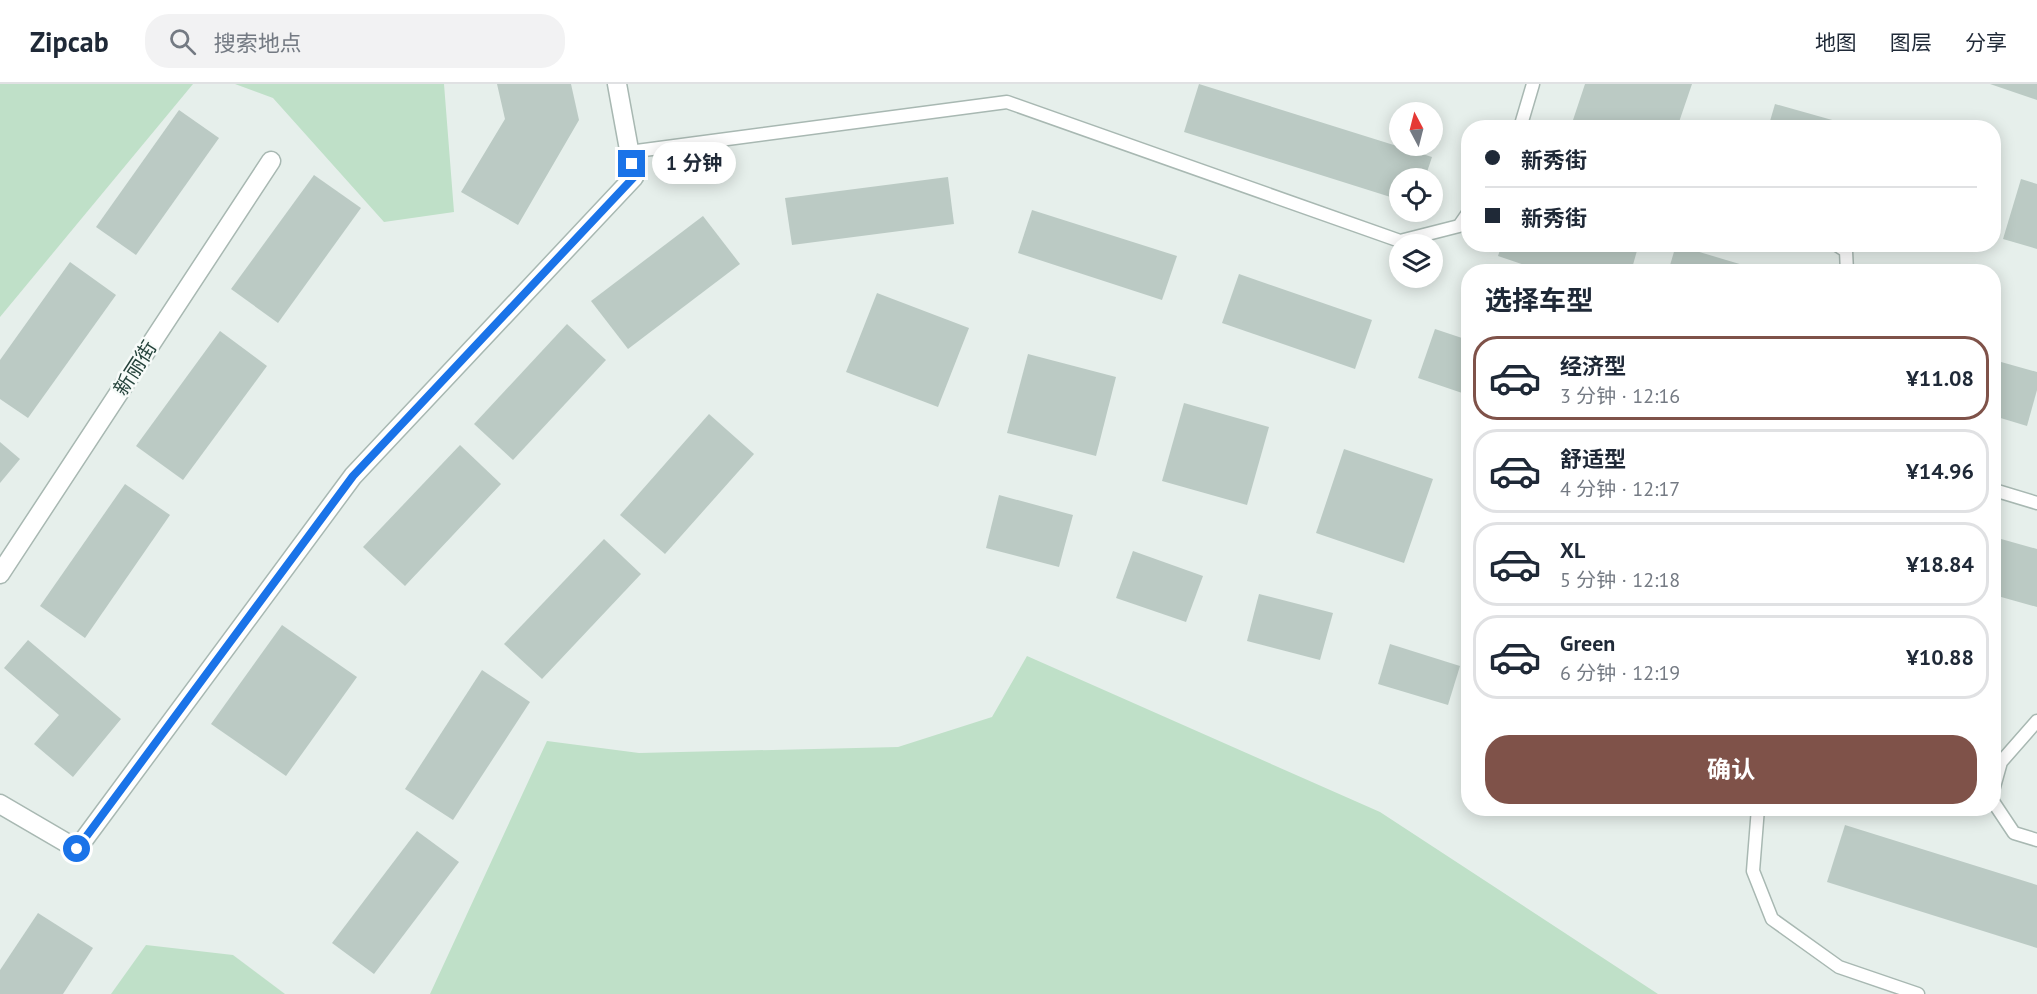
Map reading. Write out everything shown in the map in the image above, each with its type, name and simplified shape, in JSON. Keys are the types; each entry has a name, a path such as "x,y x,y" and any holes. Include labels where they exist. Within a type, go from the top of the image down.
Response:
{"street":[{"path":"0,804 77,849 353,476 634,177 617,84"},
{"name":"新丽街","path":"0,574 271,161"}],"lane":[{"path":"1522,120 1533,84"},
{"path":"629,152 1007,102 1400,241 1459,226 1461,223"},
{"path":"2001,492 2037,503"},
{"path":"2001,762 2037,721"},
{"path":"2001,814 2014,833 2037,840"},
{"path":"1757,816 1753,872 1772,919 1839,967 1918,994"}],"green space":[{"path":"0,84 193,84 0,317"},
{"path":"235,84 444,84 454,212 384,222 273,98"},
{"path":"1027,656 1380,812 1658,994 430,994 547,741 639,753 898,747 992,717"},
{"path":"146,945 233,955 285,994 111,994"}],"building":[{"path":"497,84 571,84 579,120 518,225 461,192 505,119"},
{"path":"1199,84 1389,144 1389,156 1432,157 1428,168 1389,168 1389,197 1184,132"},
{"path":"1585,84 1692,84 1680,120 1573,120"},
{"path":"1990,84 2037,84 2037,100"},
{"path":"1775,104 1832,120 1770,120"},
{"path":"179,110 219,138 136,255 96,227"},
{"path":"314,175 361,208 278,323 231,289"},
{"path":"948,177 954,224 792,245 785,198"},
{"path":"2021,179 2037,184 2037,249 2003,239"},
{"path":"1032,210 1177,256 1162,300 1018,253"},
{"path":"703,216 740,264 628,349 591,301"},
{"path":"1499,252 1637,252 1633,264 1522,264 1498,256"},
{"path":"1674,252 1699,252 1740,264 1670,264"},
{"path":"70,262 116,295 28,418 0,399 0,360"},
{"path":"1239,274 1372,320 1355,369 1222,323"},
{"path":"877,293 969,328 938,407 846,372"},
{"path":"567,324 606,360 513,460 474,424"},
{"path":"1435,329 1461,338 1461,393 1418,378"},
{"path":"220,331 267,366 183,480 136,446"},
{"path":"1028,354 1116,377 1096,456 1007,433"},
{"path":"2001,362 2037,372 2037,390 2027,426 2001,418"},
{"path":"1184,403 1269,427 1247,505 1162,481"},
{"path":"709,414 754,454 665,554 620,515"},
{"path":"0,442 20,459 0,483"},
{"path":"460,445 501,484 405,586 363,547"},
{"path":"1344,449 1433,479 1404,563 1316,533"},
{"path":"125,484 170,515 85,638 40,606"},
{"path":"999,495 1073,515 1059,567 986,548"},
{"path":"604,539 641,574 542,679 504,644"},
{"path":"2001,539 2037,549 2037,607 2001,597"},
{"path":"1133,551 1203,576 1186,622 1116,598"},
{"path":"1259,594 1333,613 1320,660 1247,641"},
{"path":"282,625 357,677 286,776 211,724"},
{"path":"28,640 121,719 73,777 34,744 59,715 4,668"},
{"path":"1390,644 1460,666 1448,705 1378,684"},
{"path":"482,670 530,702 453,820 405,789"},
{"path":"1845,825 2037,885 2037,948 1827,882"},
{"path":"417,831 459,862 374,974 332,943"},
{"path":"38,913 93,948 63,994 0,994 0,970"}],"route":[{"path":"77,849 353,476 634,177 632,164"}]}
